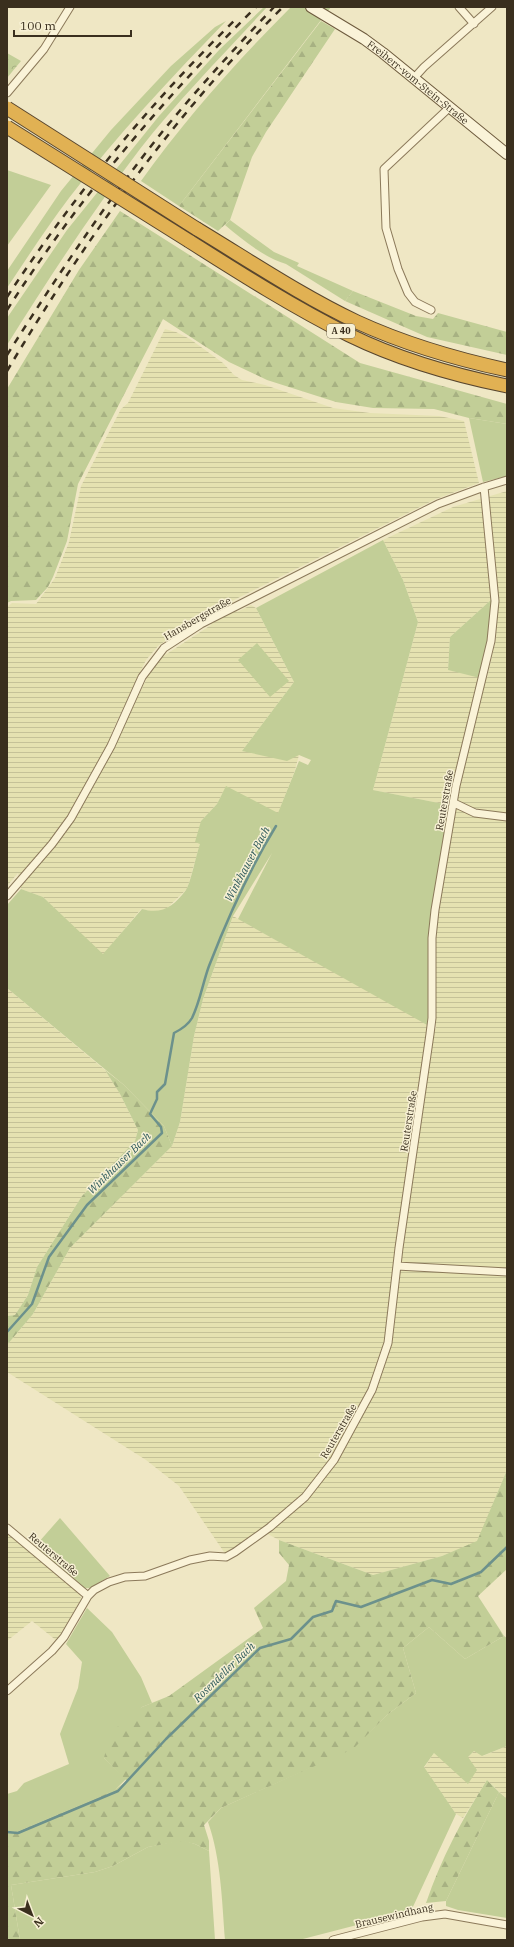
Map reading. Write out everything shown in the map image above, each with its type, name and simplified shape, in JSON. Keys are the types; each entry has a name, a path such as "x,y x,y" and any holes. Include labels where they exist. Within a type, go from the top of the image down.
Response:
{"highway":[{"name":"A 40","path":"7,108 197,229 308,295 357,322 425,348 507,370"},
{"name":"A 40","path":"7,127 300,309 350,336 423,364 478,380 507,386"}],"street":[{"path":"7,93 44,49 70,7"},
{"name":"Freiherr-vom-Stein-Straße","path":"312,7 364,39 507,154"},
{"path":"459,7 474,24"},
{"path":"414,78 424,67 492,7"},
{"path":"431,310 414,302 408,293 398,269 386,228 384,169 450,107"},
{"name":"Hansbergstraße","path":"7,896 52,844 71,818 111,746 142,676 164,648 201,624 438,504 507,480"},
{"name":"Reuterstraße","path":"7,1691 52,1651 64,1637 88,1596 94,1590 109,1582 125,1577 145,1576 210,1556 226,1556 248,1544 305,1497 324,1474 341,1447 359,1416 378,1374 385,1355 391,1326 397,1266 432,1018 432,950 435,910 456,786 466,738 485,672 491,641 494,608 493,568 484,487"},
{"path":"454,803 475,812 507,816"},
{"path":"397,1266 507,1272"},
{"name":"Reuterstraße","path":"7,1528 88,1596"},
{"name":"Brausewindhang","path":"333,1940 422,1917 445,1914 507,1925"}],"shaded area":[{"path":"165,329 176,332 190,339 223,363 234,375 242,380 265,385 333,408 370,413 439,416 464,421 479,483 436,499 232,601 237,612 251,605 256,608 294,682 242,751 299,755 295,770 278,814 223,792 217,804 201,821 200,844 187,889 165,910 153,912 141,909 103,955 43,897 21,889 18,873 7,886 7,607 12,603 36,604 55,578 69,542 81,486 121,409 128,403","holes":["207,616 211,625 162,657 149,674 118,737 111,734 146,660 159,645"]},
{"path":"507,491 507,1470 477,1542 442,1556 373,1575 279,1540 262,1531 226,1555 179,1486 146,1460 7,1372 7,1345 33,1314 70,1248 172,1146 180,1122 194,1036 203,999 233,916 436,1029 434,957 439,910 455,811 449,805 373,790 418,622 403,580 383,540 453,507","holes":["497,592 496,639 487,678 448,670 450,637 492,599"]},
{"path":"7,988 105,1070 120,1094 138,1130 135,1141 82,1196 37,1267 28,1295 15,1315 7,1316"},
{"path":"7,1532 80,1593 81,1599 57,1641 32,1621 7,1641"},
{"path":"507,1746 507,1799 487,1780 463,1818 456,1814 424,1768 434,1753 468,1757 474,1751 483,1756"}],"green space":[{"path":"264,7 267,7 186,94 140,149 71,246 7,345 7,318 67,230 159,116 220,49"},
{"path":"291,7 331,7 179,206 141,181 194,112 251,48"},
{"path":"226,21 145,107 87,175 53,220 7,288 7,271 61,191 111,130 171,66 215,27"},
{"path":"321,21 335,29 266,132 252,157 230,220 218,231 179,206"},
{"path":"7,53 21,61 7,78"},
{"path":"7,170 51,185 7,246"},
{"path":"120,211 360,363 507,404 507,424 469,418 434,409 373,408 336,402 267,380 229,362 163,319 78,484 67,541 48,587 36,600 11,601 7,603 7,389 79,270"},
{"path":"230,220 274,252 299,263 297,266 353,291 345,301 286,264 269,257 254,248 225,225"},
{"path":"353,291 416,316 433,319 438,313 507,332 507,355 427,337 345,301"},
{"path":"469,418 507,424 507,476 483,482"},
{"path":"383,540 403,580 418,622 373,790 449,805 432,910 429,1026 238,919 272,853 233,916 203,999 194,1036 180,1122 172,1146 164,1126 124,1085 7,988 7,905 21,889 43,897 103,954 142,909 156,911 167,908 177,901 186,890 190,881 200,844 195,842 201,821 217,804 226,786 278,813 299,761 308,765 311,760 299,755 287,761 242,751 294,682 256,608"},
{"path":"492,599 490,633 480,678 448,670 450,637"},
{"path":"257,643 289,681 270,697 238,660"},
{"path":"105,1070 124,1085 164,1126 172,1146 70,1248 33,1314 7,1345 7,1316 15,1315 28,1295 37,1267 82,1196 135,1141 138,1130 120,1094"},
{"path":"507,1470 507,1569 478,1596 504,1636 465,1659 429,1627 403,1648 416,1693 387,1715 353,1749 221,1808 204,1825 209,1841 209,1851 195,1844 182,1841 148,1847 113,1866 95,1872 11,1885 20,1940 7,1940 7,1832 19,1831 113,1791 127,1781 104,1758 110,1733 142,1707 169,1696 263,1628 254,1608 286,1581 289,1565 279,1553 279,1540 373,1575 442,1556 477,1541"},
{"path":"60,1518 110,1576 90,1588 83,1588 40,1552 37,1546 38,1543"},
{"path":"87,1608 112,1632 141,1677 152,1703 142,1707 104,1758 126,1779 114,1791 19,1831 7,1832 7,1794 17,1791 24,1783 69,1764 60,1734 78,1688 82,1662 66,1644"},
{"path":"429,1627 465,1659 504,1636 507,1638 507,1746 482,1756 474,1751 468,1757 477,1770 468,1784 434,1753 424,1767 456,1814 411,1911 299,1940 225,1940 222,1895 216,1851 208,1822 221,1808 353,1748 387,1715 416,1693 403,1648"},
{"path":"487,1780 499,1792 446,1901 426,1903 438,1871 453,1840 469,1809"},
{"path":"499,1792 507,1799 507,1918 458,1910 446,1906 446,1901"},
{"path":"182,1840 195,1844 209,1851 215,1940 20,1940 11,1885 95,1872 113,1866 148,1847"}],"waterway":[{"name":"Winkhauser Bach","path":"7,1332 32,1304 49,1257 87,1205 162,1133 161,1127 150,1114 157,1099 157,1092 165,1084 174,1033 186,1025 192,1018 209,966 231,912 276,826"},
{"name":"Rosendeller Bach","path":"7,1832 18,1833 118,1791 166,1739 260,1648 291,1639 313,1617 332,1611 336,1601 361,1607 432,1580 451,1584 481,1572 507,1547"}],"railway":[{"path":"7,310 63,229 123,152 187,78 256,7"},
{"path":"7,355 82,241 121,185 203,83 274,7"},
{"path":"7,371 68,274 133,180 205,91 243,48 283,7"},
{"path":"7,297 59,222 115,151 175,82 238,17"}]}
